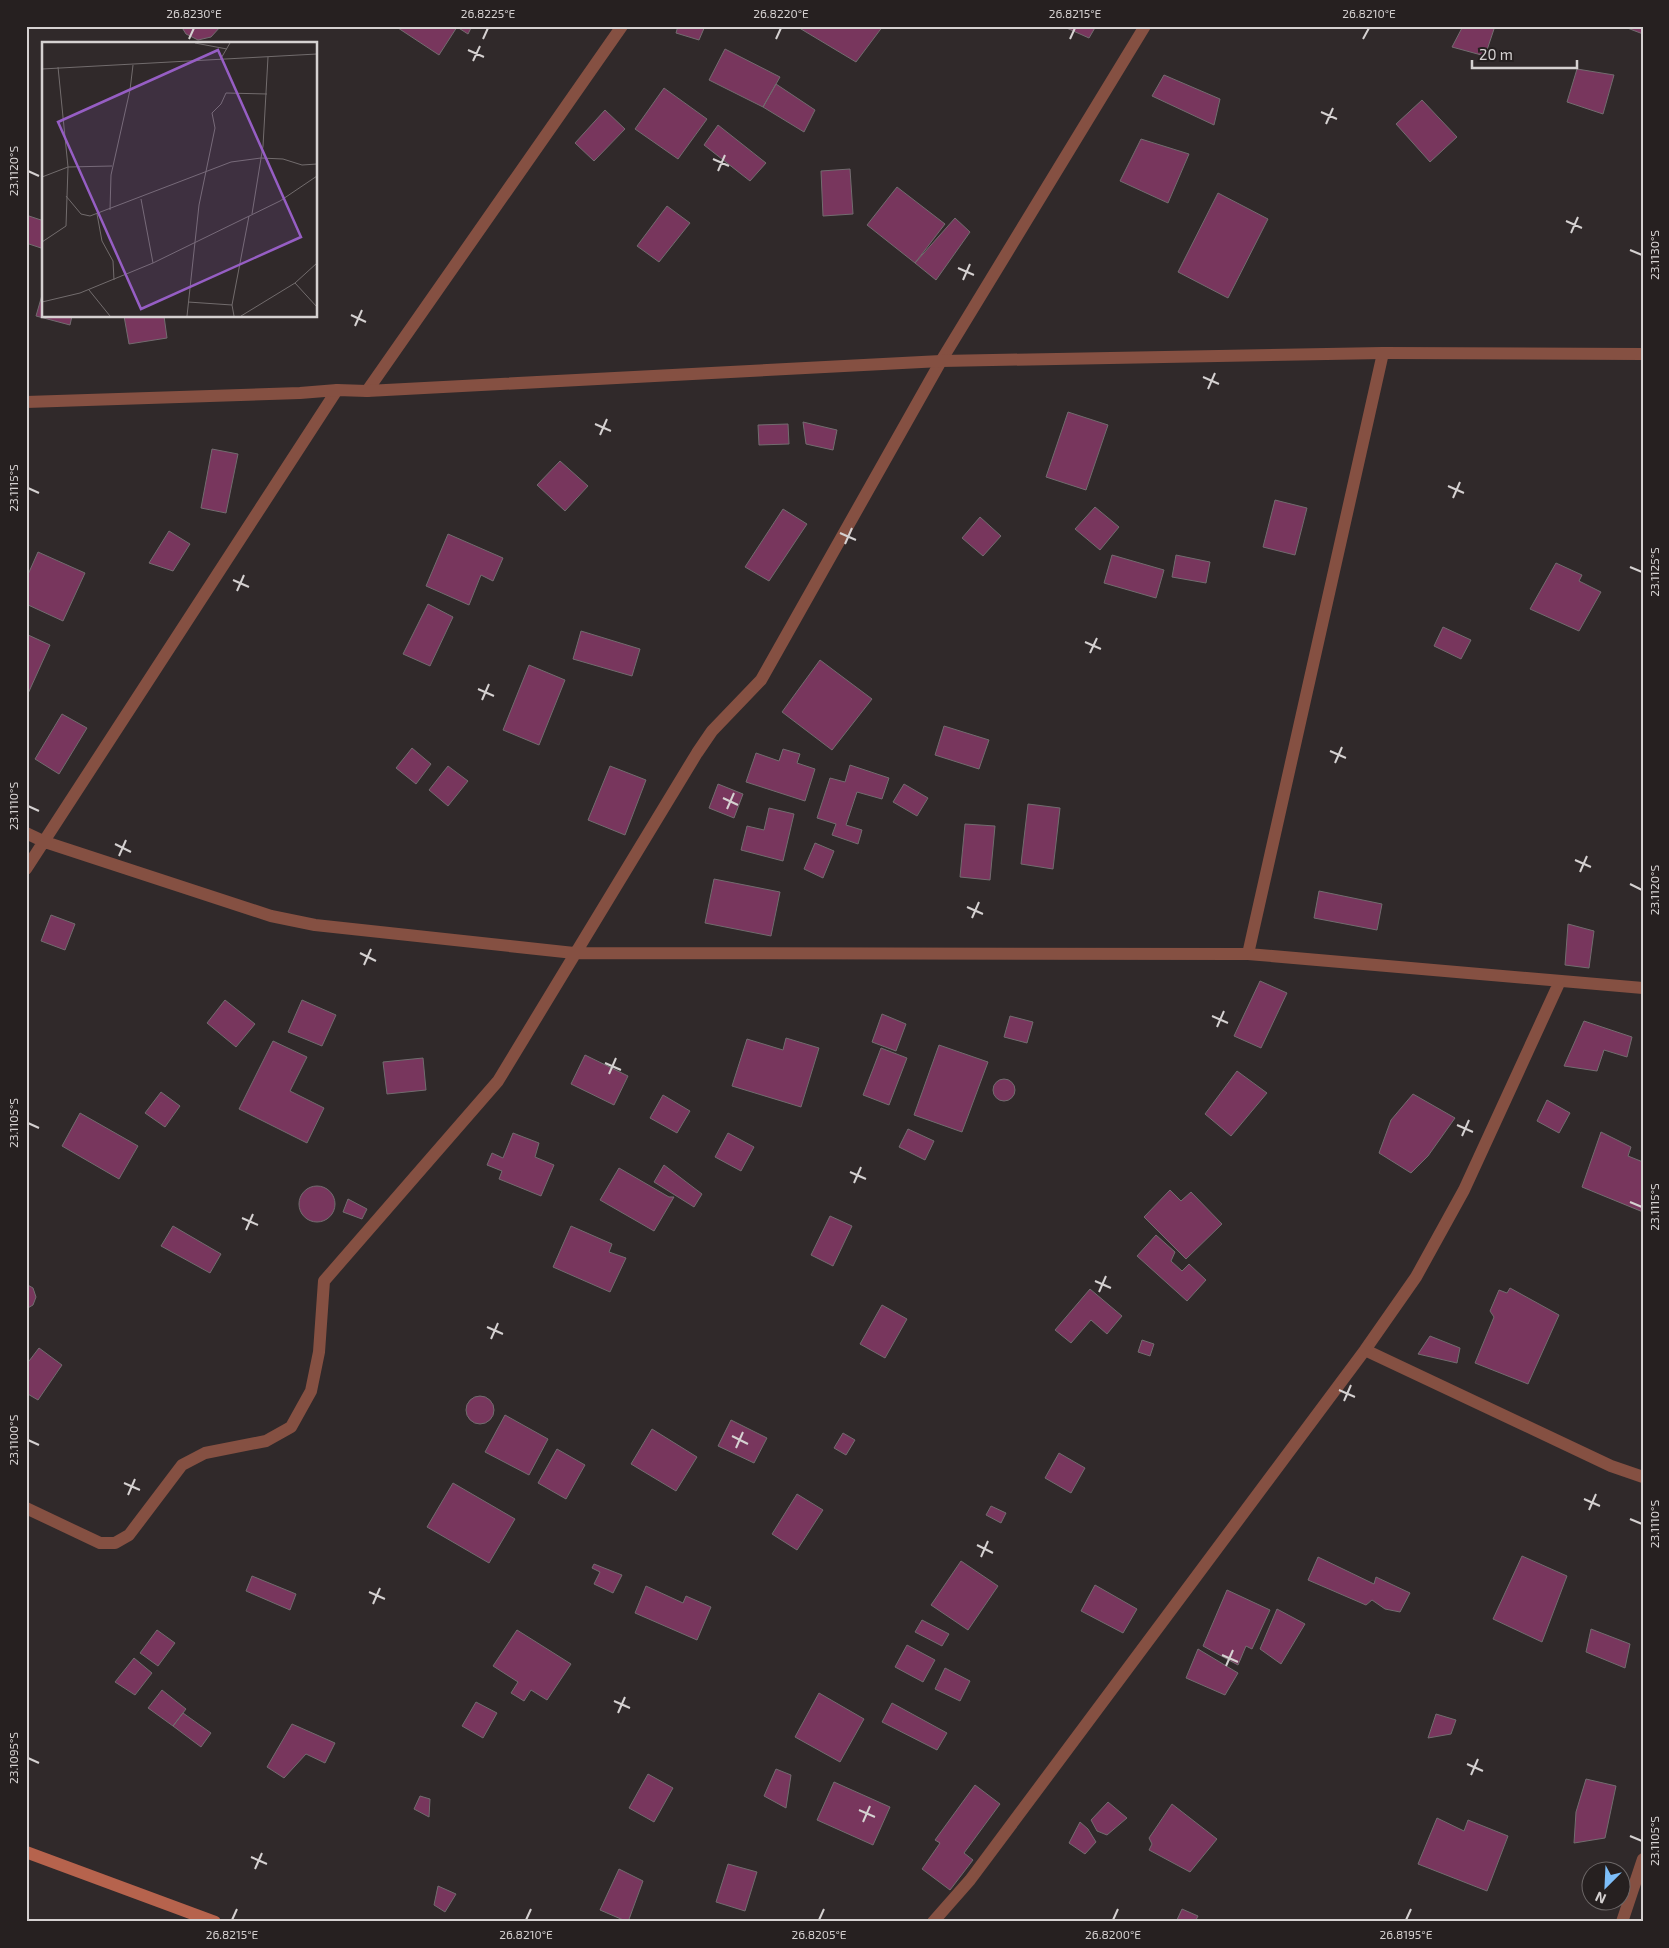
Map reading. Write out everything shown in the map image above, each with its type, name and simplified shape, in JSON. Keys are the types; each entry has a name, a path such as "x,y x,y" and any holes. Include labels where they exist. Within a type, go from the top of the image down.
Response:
{"main road":[{"path":"26,1852 215,1922"}],"street":[{"path":"367,391 622,26"},
{"path":"26,1508 100,1543 115,1543 129,1535 182,1465 205,1453 266,1441 291,1427 311,1391 319,1352 324,1281 498,1081 712,731 761,680 941,361 1145,26"},
{"path":"1248,954 1384,353"},
{"path":"26,402 300,393 337,390 367,391 941,361 1384,353 1643,354"},
{"path":"26,869 337,390"},
{"path":"26,833 45,842 271,916 315,926 574,954 1248,954 1643,988"},
{"path":"933,1922 970,1880 1365,1350 1416,1277 1464,1190 1560,981"},
{"path":"1365,1350 1611,1466 1643,1477"},
{"path":"1622,1922 1643,1859"}],"building":[{"path":"181,26 221,26 211,37 198,40 186,34"},
{"path":"395,26 472,26 468,34 457,27 439,55"},
{"path":"678,26 705,26 699,40 676,33"},
{"path":"796,26 883,26 856,62"},
{"path":"1062,26 1096,26 1089,38"},
{"path":"1463,26 1495,26 1485,56 1452,47"},
{"path":"1622,26 1643,26 1643,34"},
{"path":"725,49 780,77 763,107 709,80"},
{"path":"1577,69 1614,75 1603,114 1567,102"},
{"path":"1164,75 1220,99 1214,125 1152,96"},
{"path":"776,84 815,110 804,132 763,107"},
{"path":"664,88 707,119 678,159 635,129"},
{"path":"1422,100 1457,137 1430,162 1396,124"},
{"path":"605,110 625,129 594,161 575,143"},
{"path":"718,125 766,163 750,181 704,145"},
{"path":"1141,139 1189,154 1168,203 1120,181"},
{"path":"850,169 853,214 823,216 821,171"},
{"path":"897,187 945,224 915,263 867,225"},
{"path":"1218,193 1268,219 1228,298 1178,272"},
{"path":"667,206 690,223 659,262 637,246"},
{"path":"26,215 42,220 42,248 26,243"},
{"path":"955,218 970,232 936,280 915,263"},
{"path":"42,295 42,318 36,316"},
{"path":"44,318 72,318 70,325"},
{"path":"124,318 164,318 167,338 129,344"},
{"path":"1068,412 1108,425 1086,490 1046,477"},
{"path":"803,422 837,430 833,450 806,444"},
{"path":"788,424 789,444 759,445 758,425"},
{"path":"212,449 238,454 226,513 201,508"},
{"path":"560,461 588,486 565,511 537,485"},
{"path":"1275,500 1307,508 1295,555 1263,547"},
{"path":"1095,507 1119,527 1100,550 1075,529"},
{"path":"783,509 807,524 769,581 745,567"},
{"path":"980,517 1001,536 983,556 962,538"},
{"path":"169,531 190,544 173,571 149,563"},
{"path":"448,534 503,558 493,581 481,575 469,605 426,586"},
{"path":"38,552 85,573 63,621 26,604 26,579"},
{"path":"1112,555 1164,570 1156,598 1104,583"},
{"path":"1176,555 1210,562 1206,583 1172,577"},
{"path":"1556,563 1582,575 1579,581 1601,592 1579,631 1530,609"},
{"path":"428,604 453,617 430,666 403,654"},
{"path":"1443,627 1471,640 1461,659 1434,646"},
{"path":"581,631 640,649 632,676 573,659"},
{"path":"26,634 50,645 26,698"},
{"path":"820,660 872,699 832,750 782,712"},
{"path":"529,665 565,680 539,745 503,730"},
{"path":"62,714 87,728 59,774 35,759"},
{"path":"944,726 989,740 979,769 935,755"},
{"path":"412,748 431,764 416,784 396,768"},
{"path":"783,749 800,754 797,763 815,769 805,801 746,782 756,753 779,761"},
{"path":"850,765 889,778 882,799 857,792 846,825 862,830 858,844 832,835 836,824 817,818 830,778 845,782"},
{"path":"448,766 468,781 448,806 429,790"},
{"path":"610,766 646,780 625,835 588,820"},
{"path":"718,784 743,794 734,818 709,808"},
{"path":"904,784 928,798 917,816 893,802"},
{"path":"1028,804 1060,808 1053,869 1021,864"},
{"path":"769,808 794,814 783,861 741,850 747,826 764,830"},
{"path":"965,824 995,826 990,880 960,877"},
{"path":"815,843 834,851 823,878 804,869"},
{"path":"714,879 780,892 771,936 705,923"},
{"path":"1319,891 1382,904 1377,930 1314,918"},
{"path":"51,915 75,924 65,950 41,941"},
{"path":"1568,924 1594,931 1589,968 1565,965"},
{"path":"1260,981 1287,993 1261,1048 1234,1036"},
{"path":"225,1000 255,1024 236,1047 207,1023"},
{"path":"302,1000 336,1015 322,1046 288,1032"},
{"path":"882,1014 906,1024 896,1051 872,1042"},
{"path":"1010,1016 1033,1022 1027,1043 1004,1037"},
{"path":"1584,1021 1632,1037 1627,1057 1604,1050 1597,1071 1564,1066"},
{"path":"786,1038 819,1048 801,1107 732,1086 747,1039 783,1050"},
{"path":"273,1041 307,1057 290,1091 324,1108 307,1143 239,1109"},
{"path":"939,1045 988,1062 962,1132 914,1115"},
{"path":"881,1048 907,1058 889,1105 863,1095"},
{"path":"585,1055 628,1076 614,1105 571,1084"},
{"path":"423,1058 426,1090 387,1094 383,1062"},
{"path":"1237,1071 1267,1093 1231,1136 1205,1114"},
{"path":"1004,1079 1012,1082 1015,1090 1012,1098 1004,1101 996,1098 993,1090 996,1082"},
{"path":"161,1092 180,1106 165,1127 145,1113"},
{"path":"1413,1094 1455,1118 1428,1156 1411,1173 1379,1153 1391,1120"},
{"path":"663,1095 690,1111 677,1133 650,1118"},
{"path":"1547,1100 1570,1113 1559,1133 1537,1121"},
{"path":"80,1113 138,1146 119,1179 62,1146"},
{"path":"908,1129 934,1141 925,1160 899,1147"},
{"path":"1601,1132 1631,1147 1628,1156 1643,1162 1643,1212 1582,1187"},
{"path":"513,1133 539,1143 535,1157 554,1165 541,1196 499,1179 502,1171 487,1165 492,1153 503,1158"},
{"path":"728,1133 754,1147 741,1171 715,1157"},
{"path":"664,1165 702,1194 694,1207 654,1182"},
{"path":"619,1168 669,1197 674,1197 654,1231 600,1200"},
{"path":"317,1186 324,1187 330,1191 334,1197 334,1211 330,1217 324,1221 317,1222 310,1221 304,1217 300,1211 299,1204 300,1197 304,1191 310,1187"},
{"path":"1170,1190 1181,1201 1191,1192 1222,1224 1186,1259 1144,1217"},
{"path":"348,1199 367,1209 362,1219 343,1212"},
{"path":"830,1216 852,1226 833,1266 811,1255"},
{"path":"173,1226 221,1254 210,1273 161,1246"},
{"path":"571,1226 612,1244 609,1252 626,1258 610,1292 553,1267"},
{"path":"1156,1235 1175,1252 1171,1261 1182,1271 1189,1264 1206,1280 1187,1301 1137,1256"},
{"path":"26,1284 33,1288 36,1297 33,1305 26,1309"},
{"path":"1510,1288 1559,1315 1528,1384 1475,1363 1494,1317 1490,1311 1499,1290 1507,1293"},
{"path":"1090,1289 1122,1316 1107,1334 1091,1320 1071,1343 1055,1330"},
{"path":"882,1305 907,1319 885,1358 860,1344"},
{"path":"1430,1336 1460,1348 1457,1363 1418,1354"},
{"path":"1142,1340 1154,1344 1150,1356 1138,1352"},
{"path":"39,1348 62,1365 38,1400 26,1393 26,1365"},
{"path":"480,1396 490,1400 494,1410 490,1420 480,1424 470,1420 466,1410 470,1400"},
{"path":"505,1415 548,1439 529,1475 485,1452"},
{"path":"731,1420 767,1438 754,1463 718,1446"},
{"path":"652,1429 697,1457 676,1491 631,1464"},
{"path":"843,1433 855,1440 846,1455 834,1448"},
{"path":"557,1449 585,1465 566,1499 538,1483"},
{"path":"1059,1453 1085,1468 1071,1493 1045,1478"},
{"path":"453,1483 515,1519 489,1563 427,1527"},
{"path":"797,1494 823,1510 797,1550 772,1534"},
{"path":"991,1506 1006,1513 1001,1523 986,1515"},
{"path":"1522,1556 1567,1576 1542,1642 1493,1619"},
{"path":"1318,1557 1374,1584 1376,1577 1410,1593 1400,1612 1385,1609 1372,1600 1366,1605 1308,1580"},
{"path":"961,1561 998,1586 968,1630 931,1605"},
{"path":"594,1564 622,1575 613,1593 594,1584 600,1572 592,1568"},
{"path":"252,1576 296,1594 290,1610 246,1591"},
{"path":"1095,1585 1137,1609 1123,1633 1081,1611"},
{"path":"646,1586 683,1603 686,1596 711,1607 697,1640 635,1613"},
{"path":"1227,1590 1270,1610 1252,1649 1246,1646 1238,1665 1203,1646"},
{"path":"1277,1609 1305,1624 1281,1664 1260,1649"},
{"path":"922,1620 949,1634 942,1646 915,1632"},
{"path":"1591,1629 1630,1644 1625,1668 1586,1652"},
{"path":"157,1630 175,1643 158,1666 140,1653"},
{"path":"517,1630 571,1664 547,1700 531,1690 524,1701 511,1693 518,1682 493,1666"},
{"path":"907,1645 935,1660 923,1682 895,1667"},
{"path":"1198,1649 1238,1673 1225,1695 1186,1678"},
{"path":"134,1658 152,1673 135,1695 115,1682"},
{"path":"945,1668 970,1681 960,1701 935,1689"},
{"path":"162,1690 186,1709 173,1726 148,1708"},
{"path":"819,1693 864,1719 840,1762 795,1737"},
{"path":"476,1702 497,1713 483,1738 462,1726"},
{"path":"892,1703 947,1733 937,1750 882,1722"},
{"path":"183,1713 211,1733 201,1747 173,1726"},
{"path":"1436,1714 1456,1720 1451,1734 1428,1738"},
{"path":"292,1724 335,1743 325,1763 306,1754 284,1778 267,1767"},
{"path":"776,1769 791,1775 786,1808 764,1796"},
{"path":"648,1774 673,1788 654,1822 629,1808"},
{"path":"1586,1779 1616,1786 1605,1838 1574,1843 1576,1812"},
{"path":"834,1782 890,1807 873,1845 817,1820"},
{"path":"975,1785 1000,1804 964,1853 973,1860 950,1890 922,1869 940,1843 935,1840"},
{"path":"420,1796 430,1799 429,1817 414,1809"},
{"path":"1108,1802 1127,1818 1107,1835 1097,1831 1091,1820"},
{"path":"1172,1804 1217,1839 1190,1872 1149,1850 1152,1844 1149,1838"},
{"path":"1437,1818 1464,1831 1468,1820 1508,1836 1487,1891 1418,1864"},
{"path":"1080,1822 1088,1829 1096,1842 1085,1854 1069,1843"},
{"path":"728,1864 757,1872 745,1911 716,1902"},
{"path":"619,1869 643,1881 628,1922 600,1910"},
{"path":"438,1886 456,1894 445,1912 434,1905"},
{"path":"1182,1909 1198,1916 1195,1922 1176,1922"}]}
